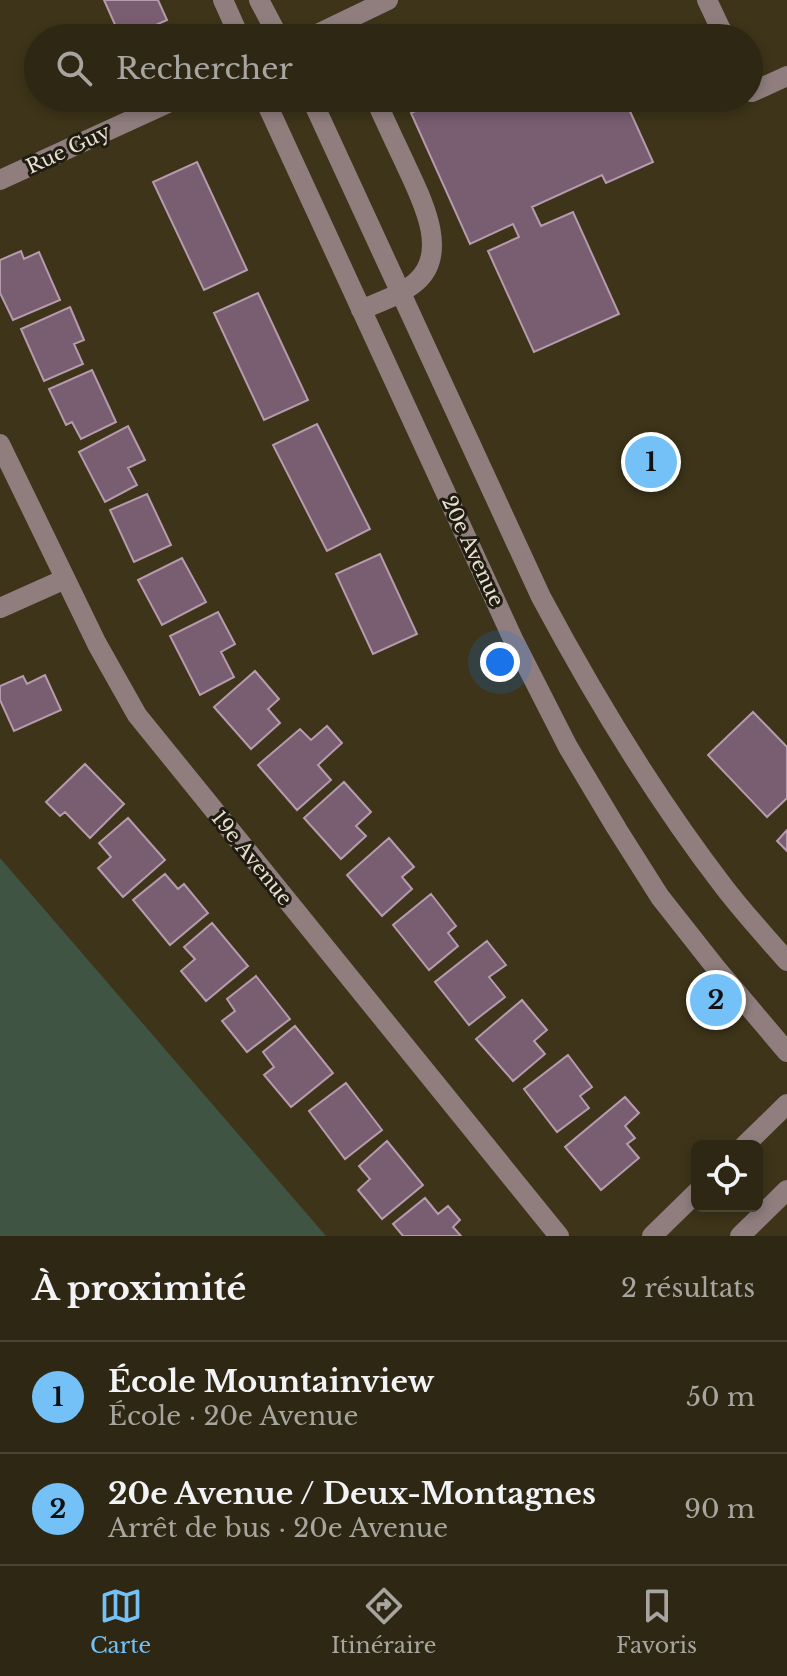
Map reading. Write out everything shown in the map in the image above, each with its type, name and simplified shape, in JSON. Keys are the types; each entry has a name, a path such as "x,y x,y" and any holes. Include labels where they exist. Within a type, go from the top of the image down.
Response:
{"street":[{"path":"223,0 234,24"},
{"path":"259,0 272,24"},
{"path":"353,24 388,0"},
{"path":"707,0 718,24"},
{"path":"763,87 787,76"},
{"name":"Rue Guy","path":"0,180 148,112"},
{"name":"20e Avenue","path":"270,112 513,639 568,747 660,897 787,1052"},
{"path":"318,112 541,597 579,669 670,812 724,888 787,961"},
{"path":"361,310 416,282 430,262 432,239 428,217 381,112"},
{"name":"19e Avenue","path":"0,444 109,668 137,715 559,1236"},
{"path":"0,608 65,579"},
{"path":"750,1140 787,1104"},
{"path":"740,1236 787,1190"},
{"path":"652,1236 691,1198"}],"green space":[{"path":"0,858 326,1236 0,1236"}],"building":[{"path":"104,0 158,0 167,20 158,24 115,24"},
{"path":"630,112 653,162 606,183 602,175 532,207 541,226 573,212 619,314 534,352 488,251 519,237 513,224 470,244 411,113"},
{"path":"197,162 247,270 204,290 153,182"},
{"path":"21,251 24,259 39,252 60,300 13,320 0,293 0,260"},
{"path":"258,293 308,400 264,420 214,313"},
{"path":"70,307 84,340 74,344 83,364 44,381 21,329"},
{"path":"92,370 116,422 81,439 72,422 66,425 49,389"},
{"path":"317,424 370,529 327,551 273,445"},
{"path":"128,426 145,460 128,468 137,485 105,502 79,452"},
{"path":"147,494 171,545 134,562 110,510"},
{"path":"380,554 417,634 373,654 336,574"},
{"path":"182,558 206,602 162,625 138,580"},
{"path":"218,612 235,644 221,652 234,677 200,695 170,636"},
{"path":"255,671 279,699 268,709 280,723 251,749 214,707"},
{"path":"45,675 61,710 14,731 0,700 0,686 23,676 27,684"},
{"path":"753,712 787,747 787,798 767,817 708,755"},
{"path":"327,726 342,743 318,765 331,780 297,810 258,765 300,729 311,740"},
{"path":"85,764 124,804 90,838 65,812 60,816 46,802"},
{"path":"344,782 371,812 356,826 366,836 341,859 304,818"},
{"path":"128,818 165,860 123,897 98,868 111,857 99,843"},
{"path":"787,830 787,851 777,841"},
{"path":"389,838 414,867 402,877 412,889 382,916 347,875"},
{"path":"165,874 178,889 184,884 208,913 170,945 133,900"},
{"path":"431,894 456,926 448,933 458,946 429,970 393,925"},
{"path":"212,923 248,966 206,1001 181,971 195,959 184,947"},
{"path":"487,941 506,965 489,977 505,997 469,1025 435,982"},
{"path":"256,976 290,1019 247,1052 222,1021 235,1011 227,999"},
{"path":"522,1000 547,1030 534,1041 545,1054 513,1081 476,1039"},
{"path":"295,1026 333,1073 291,1107 264,1075 274,1067 263,1052"},
{"path":"568,1055 592,1087 580,1096 589,1108 557,1132 524,1089"},
{"path":"346,1083 382,1130 345,1159 309,1111"},
{"path":"625,1097 639,1113 625,1126 635,1138 627,1144 639,1158 601,1190 565,1147"},
{"path":"387,1141 423,1185 382,1219 358,1190 370,1179 359,1166"},
{"path":"425,1198 438,1214 448,1206 460,1220 453,1227 461,1236 403,1236 393,1224"}],"place":[{"name":"École Mountainview","path":"651,462"},
{"name":"20e Avenue / Deux-Montagnes","path":"716,1000"}]}
